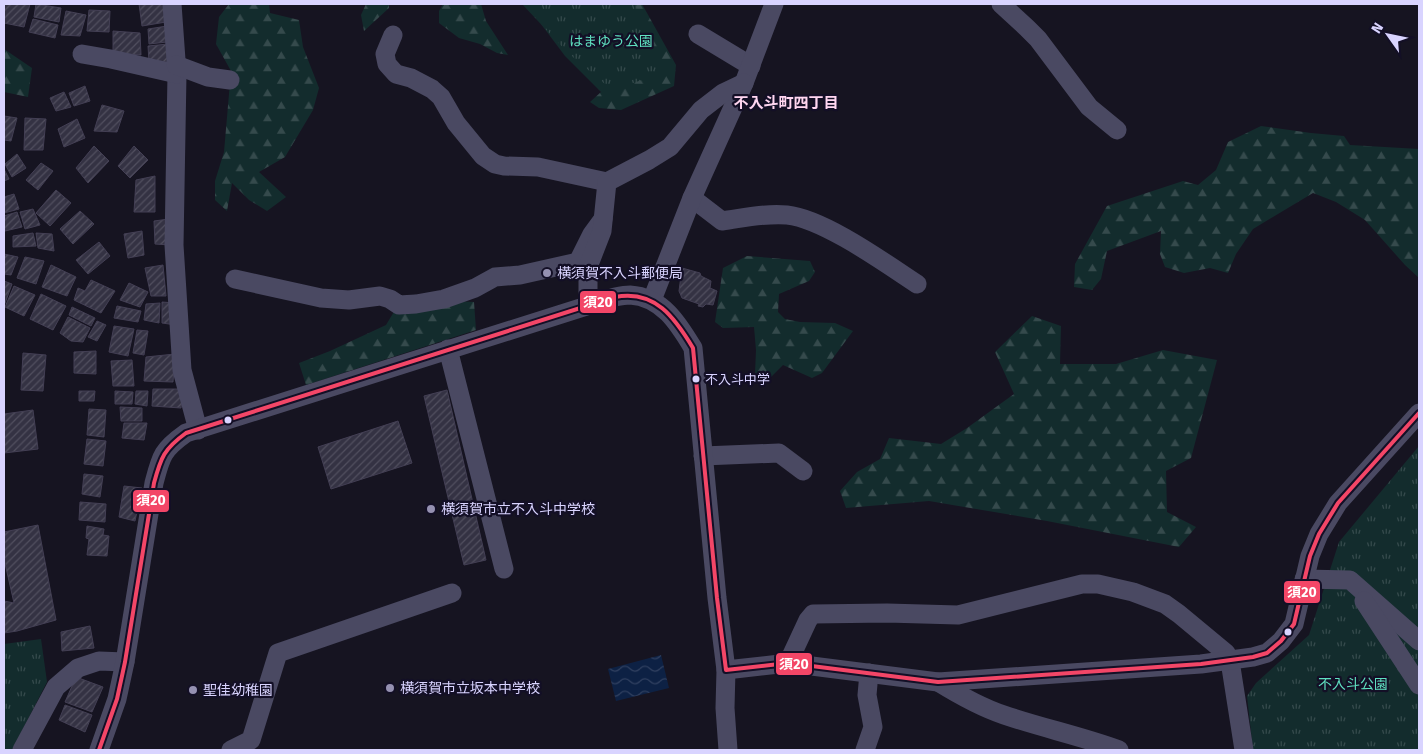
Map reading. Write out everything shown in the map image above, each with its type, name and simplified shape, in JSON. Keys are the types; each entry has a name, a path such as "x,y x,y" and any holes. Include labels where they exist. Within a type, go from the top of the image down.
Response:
{"street":[{"path":"172,4 176,70 174,245 182,370 198,430"},
{"path":"652,300 692,198 747,74 774,4"},
{"path":"1001,4 1028,28 1089,107 1117,130"},
{"path":"698,34 747,74"},
{"path":"393,35 385,54 387,64 396,74 411,78 432,89 441,97 456,123 483,156 495,164 504,166 538,167 607,182 650,160 670,147 701,110 747,74"},
{"path":"82,54 230,80"},
{"path":"588,305 588,267 602,231 607,182"},
{"path":"692,198 722,221 762,214 789,215 809,221 851,242 917,284"},
{"path":"236,279 321,298 349,300 380,296 390,299 399,305 416,304 444,299 475,288 495,277 520,275 578,262 592,234 603,219"},
{"path":"99,750 117,699 125,662 154,483 161,458 171,444 186,433 588,305 615,297 630,295 652,300 669,314 693,348 717,598 726,670 725,708 728,750"},
{"path":"448,349 504,569"},
{"path":"726,670 788,663 938,682 1202,664 1253,658 1267,653 1281,641 1294,624 1310,556 1319,534 1338,503 1419,412"},
{"path":"703,456 779,453 803,471"},
{"path":"1304,580 1350,580 1419,641"},
{"path":"1350,580 1419,685"},
{"path":"788,663 808,620 813,614 887,613 958,615 1082,584 1098,584 1132,592 1164,604 1226,653 1230,661 1244,750"},
{"path":"231,750 251,740 278,653 452,593"},
{"path":"22,750 56,686 78,668 99,661 125,662"},
{"path":"865,750 873,727 868,695 869,673"},
{"path":"938,682 965,699 1004,715 1119,750"}],"green space":[{"path":"229,4 269,4 270,13 299,20 303,47 319,88 313,110 285,157 259,172 286,197 267,211 249,200 232,183 227,211 215,200 215,181 224,152 231,71 216,44 219,17"},
{"path":"366,4 389,4 389,8 364,31 361,15"},
{"path":"443,4 481,4 486,21 508,55 497,53 480,44 459,38 439,23 439,11"},
{"name":"はまゆう公園","path":"522,4 635,4 666,72 612,90 567,52"},
{"name":"はまゆう公園","path":"592,4 642,4 676,65 674,86 621,110 599,108 590,102 601,92 565,56 541,24 562,27"},
{"path":"4,49 32,68 28,97 4,92"},
{"path":"1261,126 1344,136 1350,145 1419,149 1419,278 1365,220 1336,202 1313,193 1253,229 1236,254 1228,273 1210,268 1184,273 1165,267 1160,254 1161,231 1107,251 1101,279 1092,290 1074,287 1075,264 1107,206 1183,181 1198,185 1216,170 1228,142"},
{"path":"747,256 810,261 815,272 809,281 779,294 778,312 785,319 800,322 835,323 853,331 822,373 812,378 783,365 770,378 759,383 755,374 756,350 754,327 723,328 715,322 723,268"},
{"path":"455,301 474,302 476,330 306,385 299,363 386,325 395,310"},
{"path":"1032,316 1061,326 1060,364 1116,364 1163,350 1217,360 1191,458 1166,471 1167,512 1196,527 1179,547 1047,521 929,501 846,508 840,491 857,472 880,459 889,438 941,444 1014,394 995,352"},
{"name":"不入斗公園","path":"1419,446 1419,750 1253,750 1247,696 1256,683 1309,635 1339,542"},
{"path":"41,639 47,682 12,750 4,750 4,644"}],"water":[{"path":"661,655 669,688 616,701 608,669"}],"building":[{"path":"4,4 30,4 24,27 4,23"},
{"path":"36,4 61,8 59,22 34,17"},
{"path":"139,4 164,4 166,22 142,26"},
{"path":"89,10 110,11 109,32 87,31"},
{"path":"66,11 86,15 80,36 61,35"},
{"path":"33,19 58,25 55,38 29,32"},
{"path":"167,26 167,42 149,44 148,29"},
{"path":"113,31 140,33 141,55 113,53"},
{"path":"168,44 169,62 149,62 148,46"},
{"path":"85,86 90,101 74,106 69,93"},
{"path":"64,92 71,107 56,111 50,98"},
{"path":"102,105 124,111 117,132 94,131"},
{"path":"4,116 17,118 11,141 4,140"},
{"path":"25,118 46,119 43,150 24,150"},
{"path":"77,119 85,138 64,147 58,129"},
{"path":"94,146 109,161 88,183 76,168"},
{"path":"134,146 148,160 130,178 118,166"},
{"path":"17,154 26,168 12,177 5,164"},
{"path":"41,163 53,171 38,190 26,180"},
{"path":"4,169 9,179 4,181"},
{"path":"155,176 155,212 134,212 136,180"},
{"path":"56,190 71,203 50,226 36,213"},
{"path":"14,194 19,209 4,213 4,197"},
{"path":"33,209 40,225 25,229 20,212"},
{"path":"80,211 94,224 73,244 60,229"},
{"path":"17,212 22,227 5,231 4,216"},
{"path":"169,219 170,245 155,244 154,221"},
{"path":"142,231 144,255 128,258 124,234"},
{"path":"33,233 36,246 13,247 13,236"},
{"path":"36,233 52,234 54,251 38,248"},
{"path":"99,242 110,256 88,274 76,260"},
{"path":"4,254 18,257 11,275 4,274"},
{"path":"25,257 44,261 36,284 17,278"},
{"path":"51,265 76,277 67,296 42,287"},
{"path":"163,265 166,296 151,296 145,268"},
{"path":"682,268 700,273 701,276 711,281 710,288 717,291 713,305 698,306 699,304 682,298 679,291"},
{"path":"91,280 115,291 101,313 74,300 78,288 85,291"},
{"path":"4,281 12,284 4,306"},
{"path":"129,283 148,292 140,307 120,300"},
{"path":"14,286 35,295 24,316 5,307"},
{"path":"41,294 66,306 53,330 30,319"},
{"path":"162,302 175,303 176,325 162,323"},
{"path":"160,303 159,323 144,320 146,304"},
{"path":"117,306 141,311 138,322 114,318"},
{"path":"72,307 95,318 91,326 69,315"},
{"path":"68,317 90,328 83,342 71,341 60,333"},
{"path":"97,321 106,325 97,341 88,337"},
{"path":"114,326 134,329 128,356 109,352"},
{"path":"137,330 148,331 144,355 133,353"},
{"path":"96,351 96,374 74,373 74,352"},
{"path":"23,353 46,355 43,391 21,390"},
{"path":"175,354 173,382 144,381 146,357"},
{"path":"132,360 134,386 113,386 111,361"},
{"path":"153,389 183,389 181,408 152,406"},
{"path":"447,390 486,560 464,565 424,396"},
{"path":"79,391 95,391 94,401 79,401"},
{"path":"115,391 133,392 132,404 115,404"},
{"path":"136,391 148,391 147,406 135,404"},
{"path":"120,407 142,408 142,421 121,421"},
{"path":"89,409 106,410 104,437 87,435"},
{"path":"33,410 38,449 4,453 4,414"},
{"path":"398,421 412,463 331,489 318,447"},
{"path":"124,423 147,423 144,440 122,438"},
{"path":"87,439 106,441 103,466 84,464"},
{"path":"84,474 103,476 100,497 82,494"},
{"path":"124,486 142,488 135,521 119,517"},
{"path":"80,502 106,504 105,522 79,520"},
{"path":"38,525 56,620 4,633 4,601 14,603 4,559 4,532"},
{"path":"87,526 104,529 103,535 109,536 107,556 87,555 89,539 86,538"},
{"path":"90,626 94,648 62,651 61,632"},
{"path":"76,677 103,687 92,712 65,702"},
{"path":"65,705 92,715 85,732 59,720"}],"transit line":[{"name":"須20","path":"99,750 117,699 125,662 154,483 164,454 173,444 186,433 615,297 642,297 653,302 662,308 679,326 693,348 717,598 726,670 788,663 938,682 1201,664 1253,657 1267,653 1281,641 1294,624 1310,556 1319,534 1338,503 1419,413"}],"place":[{"name":"横須賀不入斗郵便局","path":"547,273"},
{"name":"不入斗中学","path":"696,379"},
{"name":"横須賀市立不入斗中学校","path":"431,509"},
{"name":"横須賀市立坂本中学校","path":"390,688"},
{"name":"聖佳幼稚園","path":"193,690"}],"district":[{"name":"不入斗町四丁目","path":"786,103"}]}
